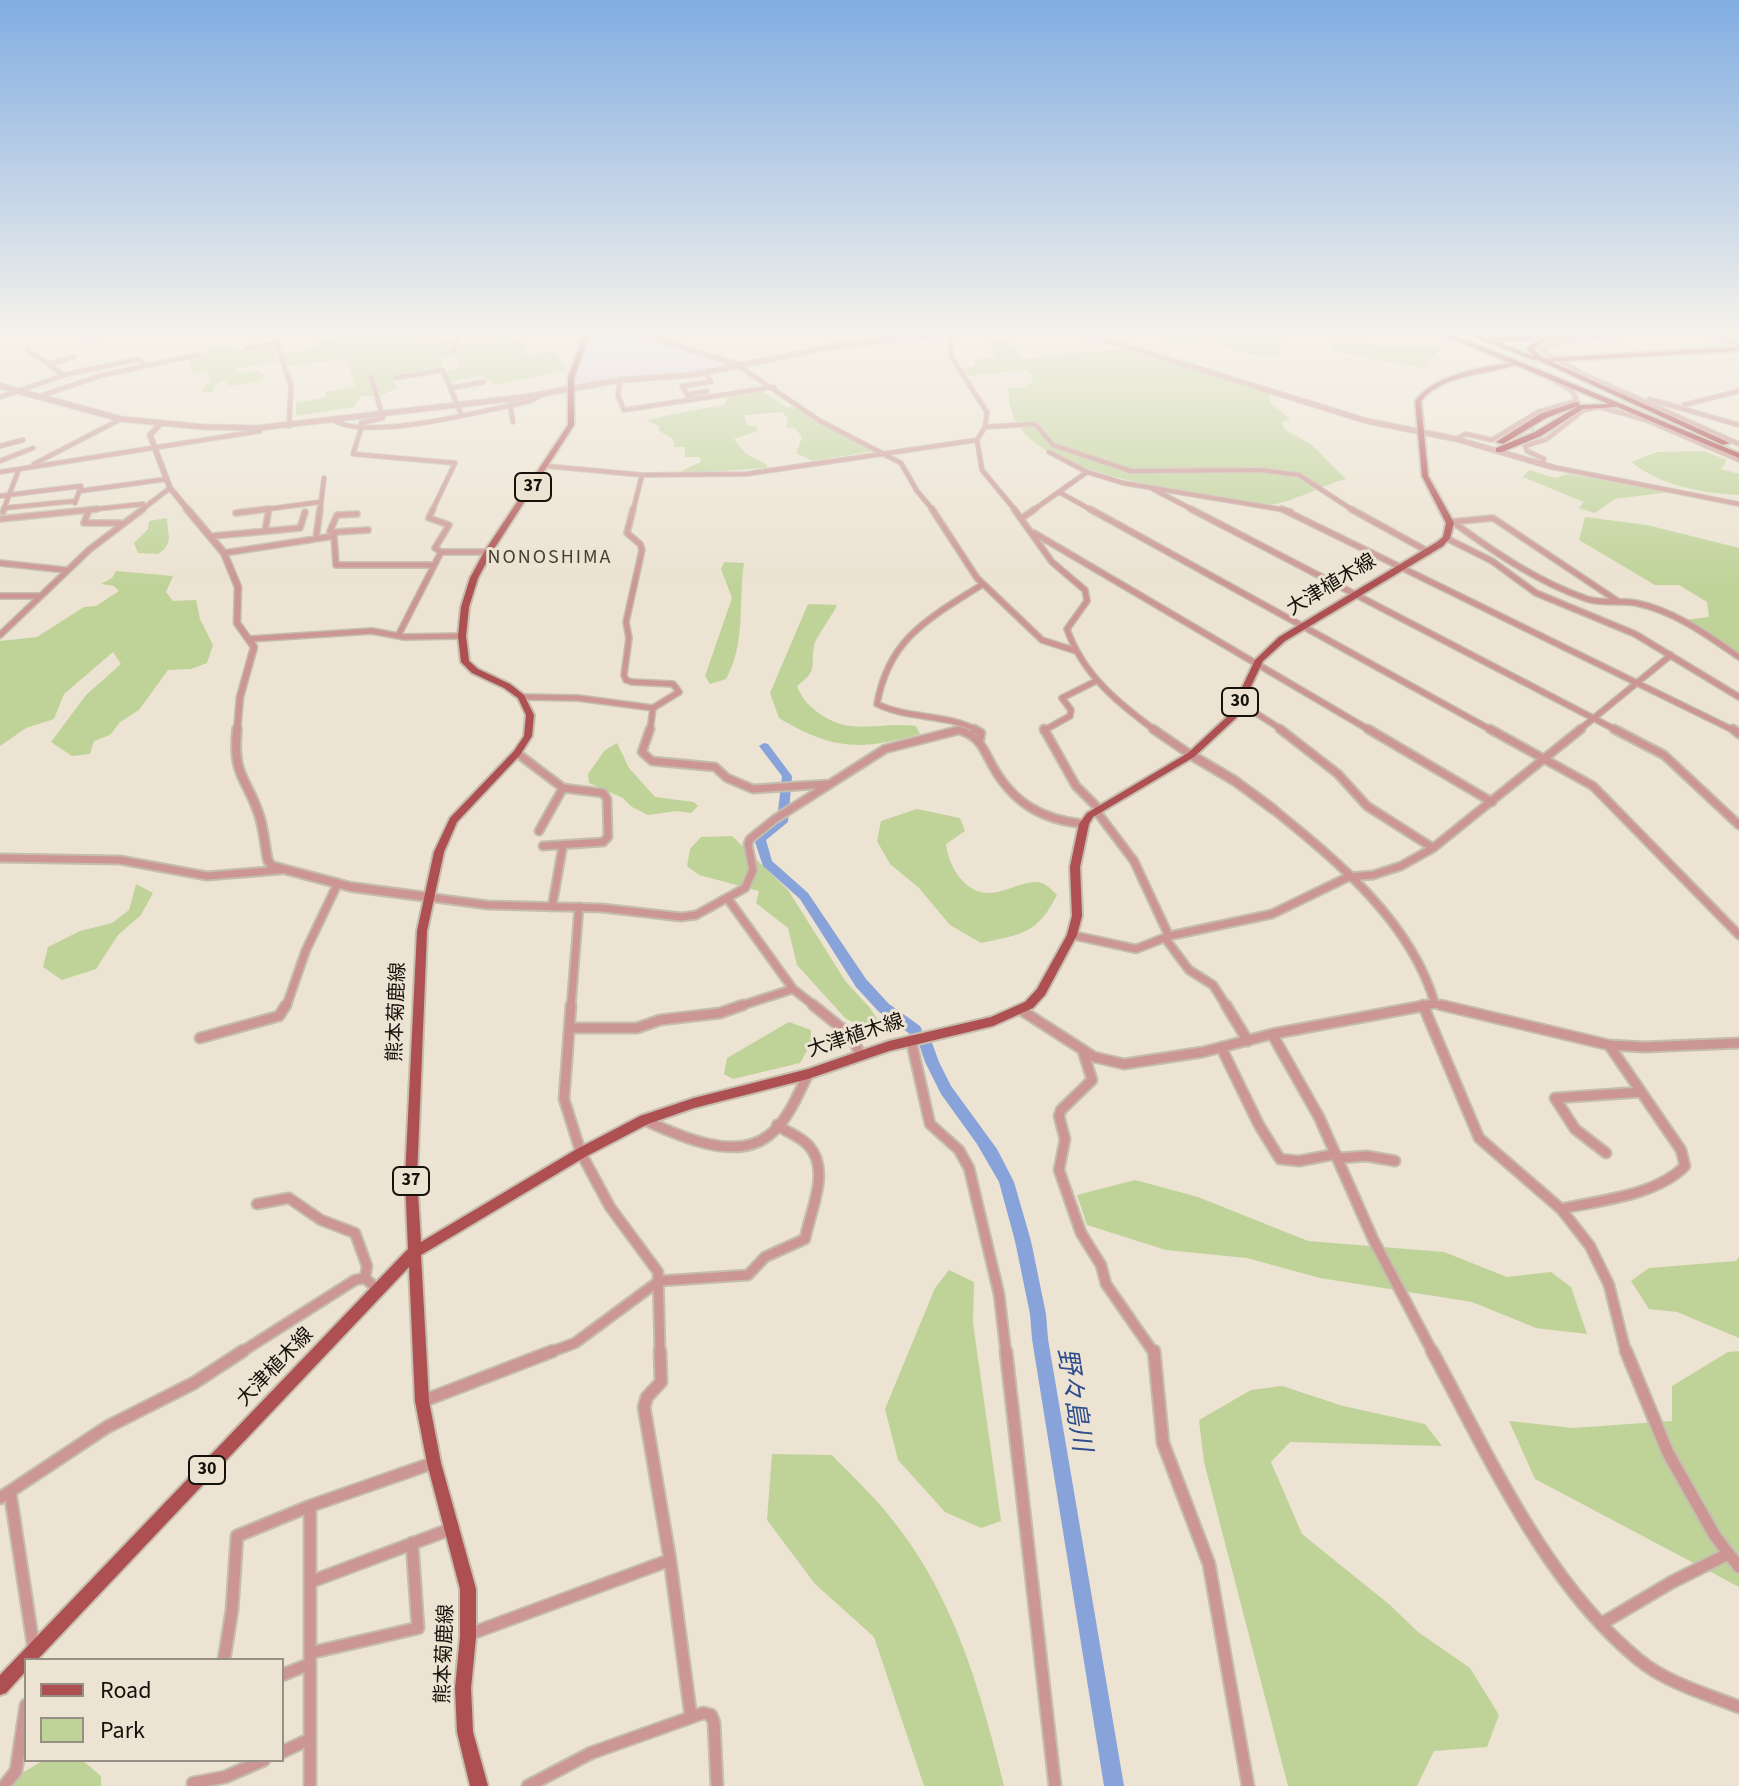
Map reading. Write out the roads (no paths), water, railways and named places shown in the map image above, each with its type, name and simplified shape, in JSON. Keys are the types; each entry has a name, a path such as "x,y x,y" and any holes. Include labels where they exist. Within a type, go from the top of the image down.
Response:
{"highway":[{"path":"1495,449 1540,417"},
{"path":"1495,449 1538,434 1566,417"},
{"path":"1644,417 1738,451"},
{"path":"1646,417 1654,421"},
{"path":"1659,417 1738,451"},
{"path":"1663,417 1738,451"},
{"path":"1666,417 1738,451"}],"main road":[{"name":"37","path":"462,636 469,593 488,552 546,466 571,425 571,417"},
{"path":"1420,417 1425,476 1451,522 1446,538"},
{"name":"大津植木線","path":"33,1655 413,1253 581,1153 644,1120 1021,1010 1041,992 1072,935 1077,916 1075,867 1084,824 1098,811 1191,755 1233,716 1268,650 1429,552 1446,538"},
{"path":"462,636 465,662 521,697"},
{"name":"熊本菊鹿線","path":"479,1786 465,1732 463,1688 468,1589 434,1463 422,1401 411,1178 420,958 427,897 439,852 453,820 517,753 528,736 531,722 521,697"},
{"name":"大津植木線","path":"0,1687 24,1664"}],"street":[{"path":"115,417 227,428 289,426 364,417"},
{"path":"289,417 289,426"},
{"path":"355,425 382,417"},
{"path":"335,421 362,426 417,425 448,417"},
{"path":"512,417 513,422"},
{"path":"816,417 882,452 908,471 917,491 941,519 963,559 983,584 1042,640 1077,651"},
{"path":"986,417 985,427 977,440 982,470 1022,518 1052,562 1085,590 1085,606 1067,629 1096,681 1159,734 1235,781 1273,809 1364,890 1407,943 1433,988 1435,1004"},
{"path":"1356,417 1456,439 1552,467 1641,486 1676,489 1739,504"},
{"path":"1456,439 1466,434 1490,441 1529,417"},
{"path":"1542,464 1544,459 1524,447 1550,436 1574,417"},
{"path":"1638,417 1738,451"},
{"path":"1683,417 1738,451"},
{"path":"1696,423 1711,417"},
{"path":"1719,417 1739,425"},
{"path":"27,468 121,419"},
{"path":"161,423 150,435 168,484 224,553 238,587 237,623 243,635 250,639 360,632 399,634 404,637 462,636"},
{"path":"985,427 1035,424 1053,445 1131,471 1261,470 1299,475 1373,523 1429,552"},
{"path":"362,426 353,454 455,463 429,518 449,525 435,548 441,552 488,552"},
{"path":"0,472 260,431"},
{"path":"0,446 23,440"},
{"path":"546,466 642,475 746,474 977,440"},
{"path":"1,460 33,448"},
{"path":"1049,452 1087,472 1147,487 1289,510 1726,724 1739,734"},
{"path":"1,460 19,469"},
{"path":"19,469 0,519 145,504"},
{"path":"1022,518 1070,481 1087,472"},
{"path":"521,697 578,698 653,708 674,698 679,692 678,687 667,683 632,682 626,680 624,675 629,638 626,622 642,550 640,544 627,533 642,475"},
{"path":"316,538 324,478"},
{"path":"80,491 168,484"},
{"path":"0,635 65,570 168,484"},
{"path":"0,496 81,486 75,502 4,508"},
{"path":"1147,487 1664,755 1739,825"},
{"path":"1059,492 1593,786 1739,935"},
{"path":"236,513 320,502"},
{"path":"265,531 269,508"},
{"path":"89,510 84,523 122,523"},
{"path":"213,536 300,528 305,512"},
{"path":"335,534 330,531 337,515 357,514"},
{"path":"1451,522 1493,518 1619,602"},
{"path":"1451,522 1492,550 1560,587 1594,601 1638,603 1677,618 1739,657"},
{"path":"224,553 368,530"},
{"path":"1032,532 1492,802"},
{"path":"335,534 335,565 432,565"},
{"path":"1446,538 1492,561 1536,593 1622,627 1739,697"},
{"path":"399,634 441,552"},
{"path":"0,563 65,570"},
{"path":"983,584 916,626 901,642 879,685 877,704 898,715 919,714 955,720 981,733 980,739 999,776 1034,813 1057,823 1084,824"},
{"path":"0,596 40,596"},
{"path":"250,639 254,647 240,697 235,763 260,817 268,861 272,866 338,883 427,897 488,905 579,907 681,917 696,915 728,899 750,880 753,870 748,844 750,839 775,819 885,749 959,730 980,739"},
{"path":"1072,935 1136,949 1167,937 1216,929 1272,914 1348,877 1373,875 1401,866 1433,848 1492,802 1671,655"},
{"path":"1096,681 1062,698 1072,713 1042,730 1076,786 1134,861 1167,937 1189,970 1213,985 1248,1041"},
{"path":"1240,703 1291,736 1338,774 1376,812 1433,848"},
{"path":"653,708 652,725 642,752 645,757 665,763 715,767 732,784 751,790 830,784"},
{"path":"517,753 563,788 603,793 607,799 608,837 603,842 543,846"},
{"path":"539,831 563,788"},
{"path":"552,907 563,845"},
{"path":"0,858 120,860 207,876 284,869"},
{"path":"200,1038 284,1012 306,950 338,883"},
{"path":"728,899 745,917 767,952 783,968 793,989 850,1035 861,1055"},
{"path":"579,907 564,1099 581,1153 610,1207 658,1272 661,1382 647,1397 644,1407 670,1560 691,1717"},
{"path":"571,1028 637,1028 660,1020 720,1013 793,989"},
{"path":"1021,1010 1083,1051 1104,1061 1124,1064 1435,1004 1609,1045 1644,1047 1739,1043"},
{"path":"1423,1005 1474,1131 1561,1209 1590,1246 1609,1285 1628,1360 1668,1453 1688,1492 1739,1567"},
{"path":"1272,1034 1338,1156 1380,1252 1519,1511 1546,1553 1601,1624 1651,1667 1669,1678 1739,1707"},
{"path":"911,1040 930,1124 959,1150 969,1168 999,1294 1055,1786"},
{"path":"1561,1209 1658,1183 1681,1172 1685,1166 1681,1150 1609,1045"},
{"path":"1221,1047 1265,1140 1278,1158 1288,1161 1367,1156 1395,1161"},
{"path":"1083,1051 1092,1080 1061,1110 1059,1116 1065,1139 1059,1170 1081,1233 1101,1265 1106,1284 1154,1352 1163,1443 1209,1564 1248,1786"},
{"path":"644,1120 663,1130 715,1144 741,1146 766,1137 777,1125 808,1074"},
{"path":"1606,1153 1575,1129 1555,1098 1641,1092"},
{"path":"422,1401 575,1343 659,1281 748,1275 765,1257 805,1239 807,1219 822,1171 814,1153 801,1138 777,1125"},
{"path":"257,1204 289,1198 311,1215 355,1233 367,1266 365,1278"},
{"path":"365,1278 378,1290"},
{"path":"33,1655 5,1495 107,1427 194,1383 355,1280 365,1278"},
{"path":"224,1658 232,1610 237,1536 310,1506 434,1463"},
{"path":"310,1506 310,1786"},
{"path":"310,1582 453,1528"},
{"path":"284,1674 310,1659 418,1628 412,1543"},
{"path":"1601,1624 1672,1582 1728,1554"},
{"path":"468,1635 670,1560"},
{"path":"528,1786 591,1753 691,1717 711,1715 717,1786"},
{"path":"4,1786 16,1771 24,1718"},
{"path":"284,1751 310,1739"},
{"path":"193,1786 193,1783 225,1777 259,1762"}],"waterway":[{"name":"野々島川","path":"764,746 787,776 782,822 760,839 767,863 804,896 861,983 884,1008 915,1030"},
{"name":"野々島川","path":"926,1044 946,1090 1000,1168 1016,1211 1038,1314 1114,1786"}],"tunnel":[{"path":"1519,425 1548,435"}],"district":[{"name":"NONOSHIMA","path":"550,559"}]}
